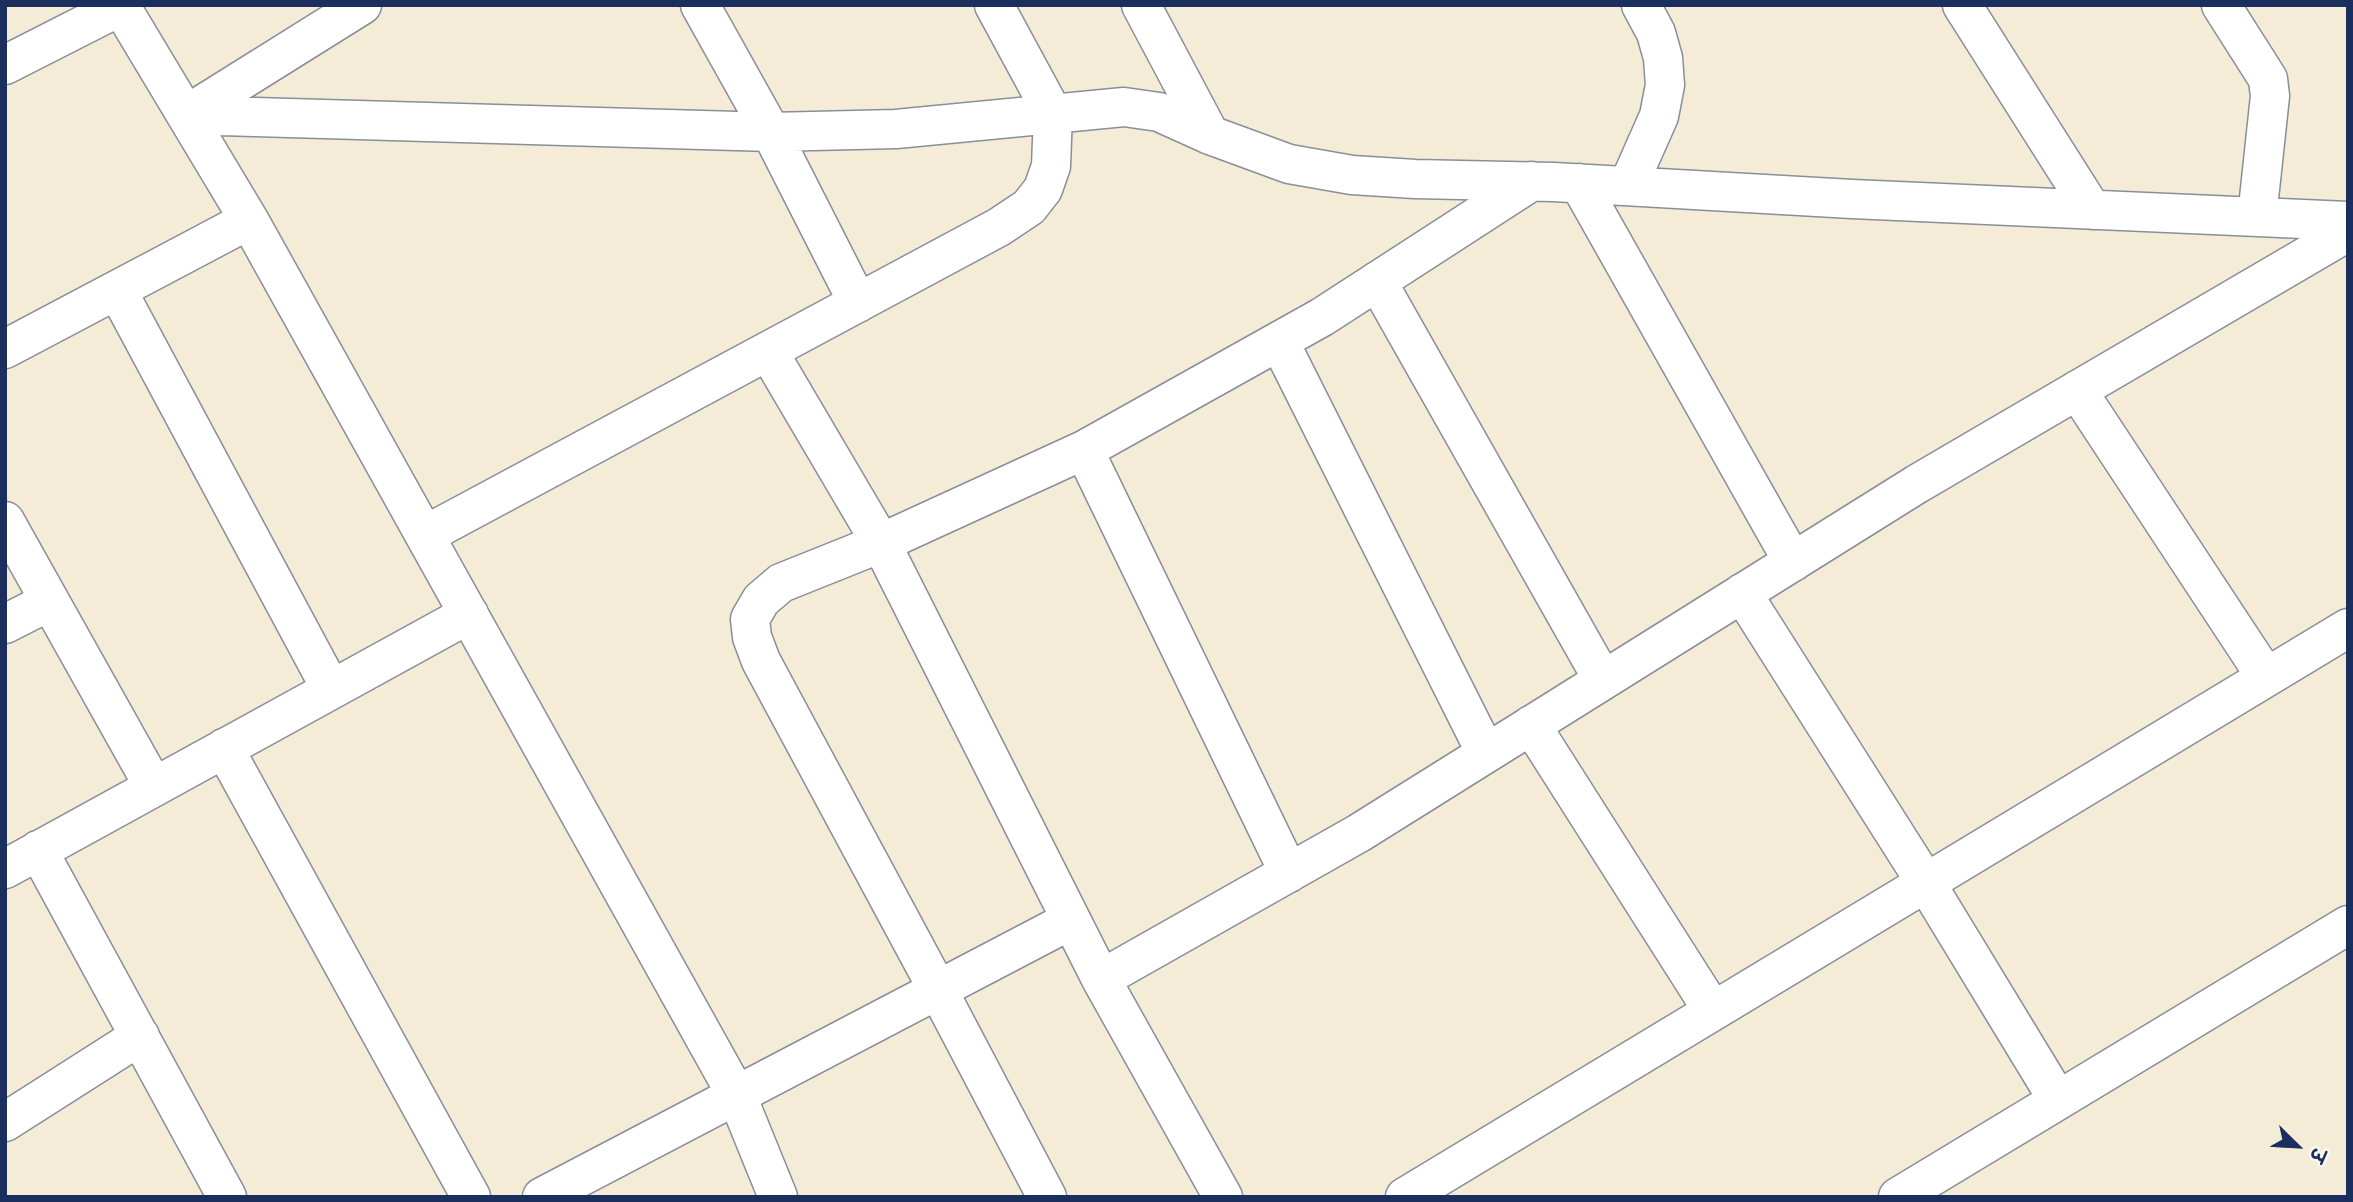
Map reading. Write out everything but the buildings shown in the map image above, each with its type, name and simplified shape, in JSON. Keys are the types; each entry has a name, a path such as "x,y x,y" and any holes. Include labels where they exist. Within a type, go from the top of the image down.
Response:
{"street":[{"path":"186,115 362,5"},
{"path":"700,5 771,132 858,303"},
{"path":"425,535 999,227 1029,207 1043,189 1051,166 1053,114 994,5"},
{"path":"1142,5 1210,135"},
{"path":"1628,186 1660,116 1665,85 1663,58 1656,33 1641,5"},
{"path":"1962,5 2092,210"},
{"path":"2221,5 2268,79 2270,96 2257,217"},
{"path":"5,65 121,6 249,220 737,1096 778,1197"},
{"path":"186,115 771,132 895,129 1124,107 1159,112 1210,135 1289,164 1352,175 1579,183 2348,221"},
{"path":"1047,1197 761,661 752,638 750,619 761,600 781,583 881,543 1084,450 1322,317 1532,181"},
{"path":"1579,183 1793,562"},
{"path":"5,349 249,220"},
{"path":"1101,979 1359,833 1917,484 2348,232"},
{"path":"1377,281 1603,680"},
{"path":"117,290 331,690"},
{"path":"1279,341 1486,753"},
{"path":"768,351 881,543 1101,979 1223,1197"},
{"path":"2077,390 2266,677"},
{"path":"1084,450 1289,873"},
{"path":"5,520 154,787"},
{"path":"1742,593 1926,883 2059,1100"},
{"path":"5,624 50,601"},
{"path":"5,869 469,614"},
{"path":"1405,1197 2266,677 2347,631"},
{"path":"1531,725 1713,1011"},
{"path":"224,748 471,1197"},
{"path":"38,850 228,1197"},
{"path":"542,1197 1071,920"},
{"path":"1903,1196 2348,925"},
{"path":"5,1122 139,1036"}]}
